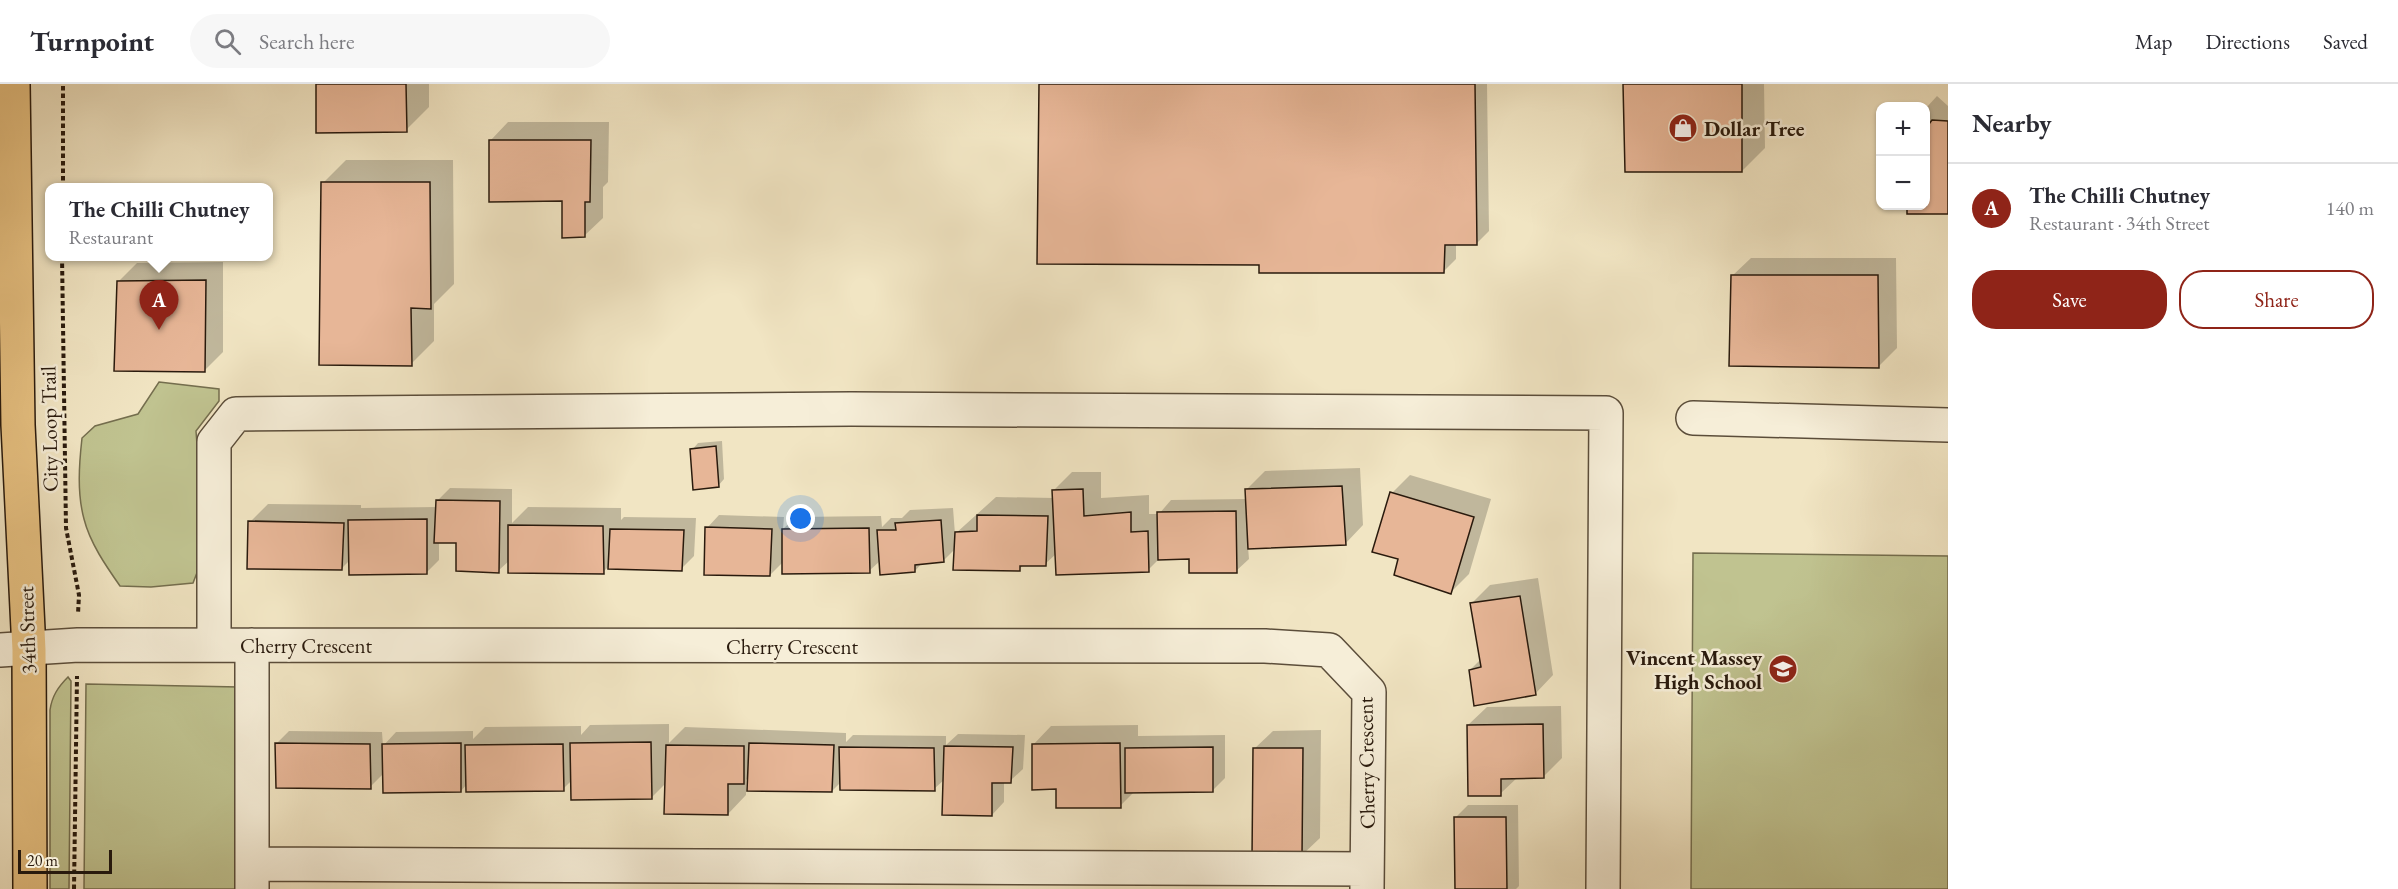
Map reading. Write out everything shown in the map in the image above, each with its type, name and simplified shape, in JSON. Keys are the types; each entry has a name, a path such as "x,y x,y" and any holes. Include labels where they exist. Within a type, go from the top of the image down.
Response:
{"main road":[{"name":"34th Street","path":"13,84 6,123 9,425 14,650 30,889"}],"street":[{"path":"214,645 214,442 237,414 851,409 1606,413 1603,889"},
{"path":"1693,418 1948,424"},
{"name":"Cherry Crescent","path":"14,650 78,645 1265,646 1329,650 1369,692 1367,879"},
{"path":"252,645 252,877 1367,879"}],"path":[{"path":"63,84 63,183"},
{"name":"City Loop Trail","path":"62,261 66,528 78,600"},
{"path":"74,889 77,675"}],"green space":[{"path":"159,382 219,389 219,401 196,431 205,552 193,583 151,587 120,586 94,545 84,519 79,469 82,438 95,426 138,414"},
{"path":"1693,553 1948,556 1948,889 1691,889"},
{"path":"68,677 71,681 69,889 50,889 50,710 56,692"},
{"path":"86,684 239,687 238,889 84,889"}],"building":[{"path":"316,84 406,84 407,132 316,133"},
{"path":"1039,84 1475,84 1477,245 1445,245 1444,273 1259,273 1259,265 1037,264"},
{"name":"Dollar Tree","path":"1623,84 1742,84 1742,172 1625,172"},
{"path":"1932,120 1948,121 1948,214 1907,214 1907,210 1930,210 1930,123"},
{"path":"489,140 591,140 590,202 585,202 585,237 562,238 562,201 489,202"},
{"path":"321,182 430,182 431,309 411,308 412,366 319,365"},
{"path":"1731,275 1878,275 1879,368 1729,366"},
{"path":"206,280 205,372 114,371 117,281"},
{"path":"716,446 719,487 693,490 690,449"},
{"path":"1342,486 1346,545 1248,549 1245,489"},
{"path":"1083,489 1084,516 1131,512 1131,532 1148,531 1149,572 1056,575 1052,490"},
{"path":"1390,492 1474,517 1451,594 1394,575 1398,559 1372,552"},
{"path":"436,500 500,501 499,573 456,571 456,543 434,543"},
{"path":"1236,511 1237,573 1189,573 1189,559 1158,560 1157,512"},
{"path":"977,515 1048,516 1046,566 1020,566 1020,571 953,570 955,532 977,531"},
{"path":"427,519 427,574 349,575 348,520"},
{"path":"941,520 944,562 915,565 915,572 880,575 877,530 896,530 895,523"},
{"path":"248,521 344,523 342,570 247,569"},
{"path":"508,525 603,526 604,574 508,573"},
{"path":"705,527 772,529 770,576 704,575"},
{"path":"869,528 870,573 782,574 782,529"},
{"path":"610,529 684,530 682,571 608,569"},
{"path":"1520,596 1536,695 1474,706 1469,670 1481,667 1470,603"},
{"path":"1543,724 1544,778 1501,779 1501,796 1468,796 1467,725"},
{"path":"651,742 652,799 571,800 570,743"},
{"path":"275,743 370,744 371,789 276,788"},
{"path":"461,743 461,792 383,793 382,744"},
{"path":"749,743 834,745 832,792 747,791"},
{"path":"1120,743 1121,808 1056,808 1056,789 1032,790 1032,744"},
{"path":"563,744 564,791 466,792 465,745"},
{"path":"666,745 744,746 744,784 728,784 728,815 664,814"},
{"path":"944,746 1013,747 1011,783 992,783 992,816 942,815"},
{"path":"839,747 934,748 935,791 840,790"},
{"path":"1213,747 1213,792 1125,793 1125,748"},
{"path":"1253,748 1303,748 1302,857 1252,858"},
{"path":"1454,817 1506,817 1507,889 1455,889"}],"place":[{"name":"Dollar Tree","path":"1683,128"},
{"name":"The Chilli Chutney","path":"159,330"},
{"name":"Vincent Massey High School","path":"1783,669"}]}
